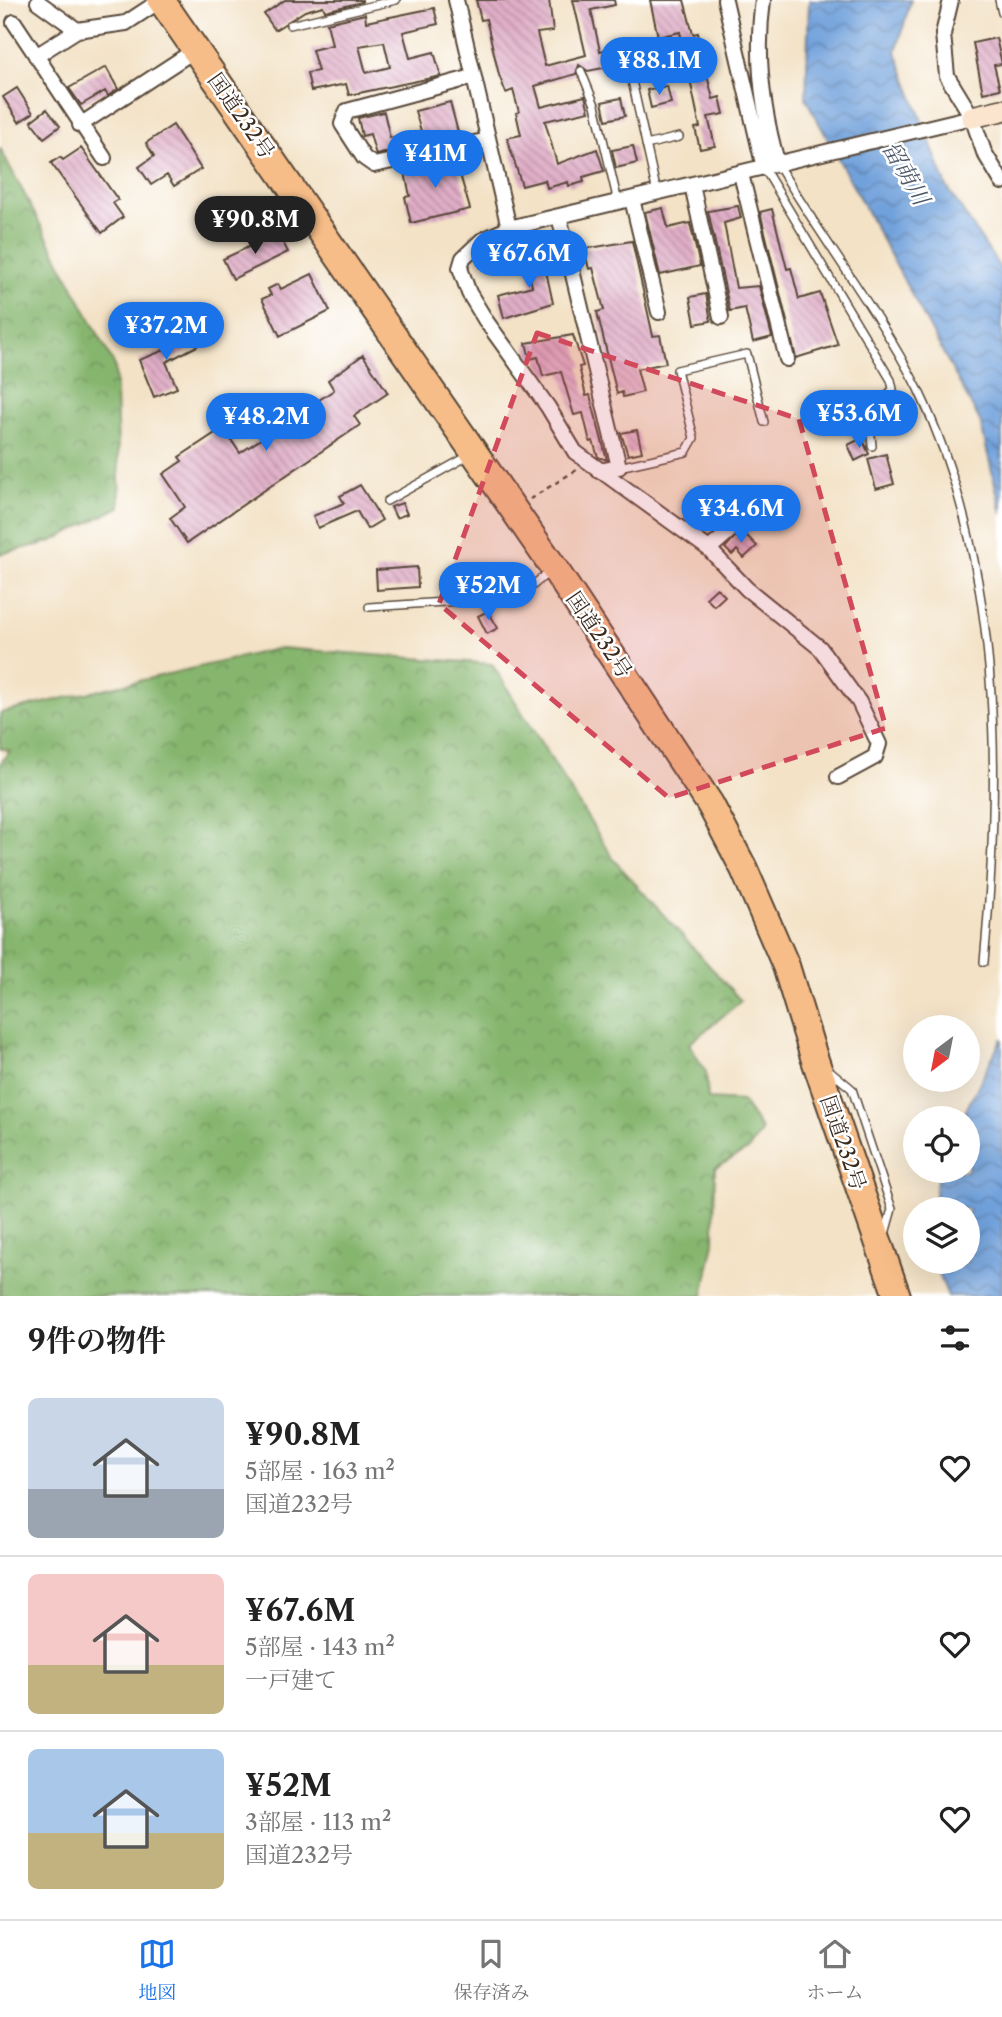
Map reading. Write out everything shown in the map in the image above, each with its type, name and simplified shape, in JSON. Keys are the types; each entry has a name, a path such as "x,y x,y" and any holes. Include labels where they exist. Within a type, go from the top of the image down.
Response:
{"highway":[{"name":"国道232号","path":"161,0 511,510 554,568 716,815 744,869 786,966 814,1057 897,1296"}],"street":[{"path":"36,57 77,30 126,23 161,0"},
{"path":"456,0 509,228"},
{"path":"725,0 775,166"},
{"path":"764,0 758,37 761,95 775,166"},
{"path":"951,0 943,34 947,76 984,152 1002,182"},
{"path":"38,2 77,30"},
{"path":"14,22 104,158"},
{"path":"80,125 195,50"},
{"path":"473,77 347,111 342,124 364,158 373,165 488,141"},
{"path":"838,777 875,757 879,744 859,702 820,648 747,589 709,549 586,463 575,452 548,407 486,321 469,293 460,268 463,258 481,241 509,228 1002,110"},
{"path":"741,174 787,359"},
{"path":"692,185 721,317"},
{"path":"625,201 659,312"},
{"path":"559,216 619,467 599,471"},
{"path":"709,549 732,529"}],"lane":[{"path":"290,25 396,0"},
{"path":"999,0 1002,13"},
{"path":"626,54 657,193"},
{"path":"581,71 595,105 625,201"},
{"path":"646,145 679,137"},
{"path":"775,166 891,380 893,388 890,395 869,415 872,446"},
{"path":"775,166 918,388 945,450 975,543 992,622 999,754 994,899 984,962"},
{"path":"619,467 686,452 695,438 677,370 747,354 764,422"},
{"path":"387,501 473,453"},
{"path":"369,607 505,598 525,592 554,568"}],"path":[{"path":"511,510 586,463"}],"highlighted area":[{"path":"537,333 799,419 886,728 669,798 439,604"}],"green space":[{"path":"0,148 115,366 120,507 50,542 0,554"},
{"path":"280,648 492,664 614,860 741,1001 689,1044 706,1072 708,1099 742,1101 762,1130 748,1150 715,1168 714,1242 703,1296 0,1296 0,764 10,751 0,748 0,713"}],"water":[{"name":"留萌川","path":"809,0 911,0 896,52 947,187 1002,271 1002,514 980,421 806,99"},
{"path":"1002,1038 1002,1296 948,1296 939,1274 980,1274 980,1197 935,1197 936,1183 980,1183 980,1106 968,1106 975,1092 980,1092 980,1082"}],"building":[{"path":"285,0 362,2 325,11 323,6 305,11 275,30 264,14"},
{"path":"476,0 549,0 553,31 537,33 545,66 586,55 573,0 614,0 615,5 591,10 600,51 608,49 613,66 588,71 579,65 576,74 535,86 541,107 585,96 589,111 545,121 557,164 597,149 604,171 583,177 584,182 569,186 568,182 547,188 545,180 522,186 507,138 521,135 516,113 519,112 513,90 506,93 499,75 486,19 481,20"},
{"path":"650,0 684,0 693,34 698,33 700,42 704,41 704,63 713,99 720,97 724,114 708,117 715,146 700,149 695,128 700,127 680,32 658,37"},
{"path":"434,8 438,24 403,32 410,58 434,52 441,76 349,95 346,84 311,91 307,73 318,71 312,50 332,45 327,23 365,14 366,22","holes":["384,42 390,67 366,73 359,46"]},
{"path":"653,37 659,56 639,62 633,43"},
{"path":"996,38 1002,64 994,65 1000,89 983,93 973,43"},
{"path":"106,67 118,89 108,96 105,91 81,105 69,88"},
{"path":"667,86 671,103 651,108 647,90"},
{"path":"17,88 33,113 19,122 3,97"},
{"path":"621,98 625,116 606,120 602,102"},
{"path":"450,102 459,136 376,155 370,134 362,136 358,118 384,112 390,138 421,131 415,111"},
{"path":"47,109 60,126 44,138 31,121"},
{"path":"173,125 201,169 174,186 167,175 151,185 139,167 154,156 146,143"},
{"path":"633,146 637,163 616,168 612,150"},
{"path":"81,148 118,200 113,203 123,217 102,233 51,163 60,157 63,160"},
{"path":"455,157 470,209 411,223 405,197 410,196 404,168"},
{"path":"738,206 741,218 724,223 736,288 759,286 772,337 753,342 745,308 730,311 708,211"},
{"path":"663,208 668,228 690,223 700,266 660,275 645,212"},
{"path":"772,209 787,269 791,268 799,299 820,293 838,345 796,358 760,212"},
{"path":"278,233 288,252 233,279 223,259"},
{"path":"632,241 653,336 660,335 666,363 637,369 643,392 623,397 622,392 617,394 597,312 604,310 593,268 589,269 584,249"},
{"path":"542,253 553,303 504,318 498,295 532,286 525,256"},
{"path":"312,274 330,311 280,336 262,299 271,295 268,289 278,284 281,289"},
{"path":"706,294 711,321 695,324 690,297"},
{"path":"186,327 197,346 166,362 177,388 154,397 139,360 170,348 165,338"},
{"path":"573,335 583,366 579,367 586,396 590,395 607,460 598,457 593,441 590,442 583,413 574,415 561,372 543,376 538,357 530,359 526,343"},
{"path":"363,355 388,393 354,416 360,425 187,543 170,518 185,507 163,474 182,461 179,457 223,428 240,453 334,390 328,380"},
{"path":"637,430 642,452 628,455 621,433"},
{"path":"862,438 869,454 855,461 848,445"},
{"path":"886,454 894,484 876,489 868,459"},
{"path":"360,485 382,520 367,529 357,511 318,528 313,516 344,503 340,496"},
{"path":"694,492 709,506 713,503 728,520 715,531 685,500"},
{"path":"402,503 407,514 396,518 391,507"},
{"path":"741,530 757,546 744,558 737,550 732,555 725,548"},
{"path":"417,567 418,587 377,590 376,570"},
{"path":"717,588 725,596 714,606 706,598"},
{"path":"488,611 498,628 487,634 478,616"}]}
